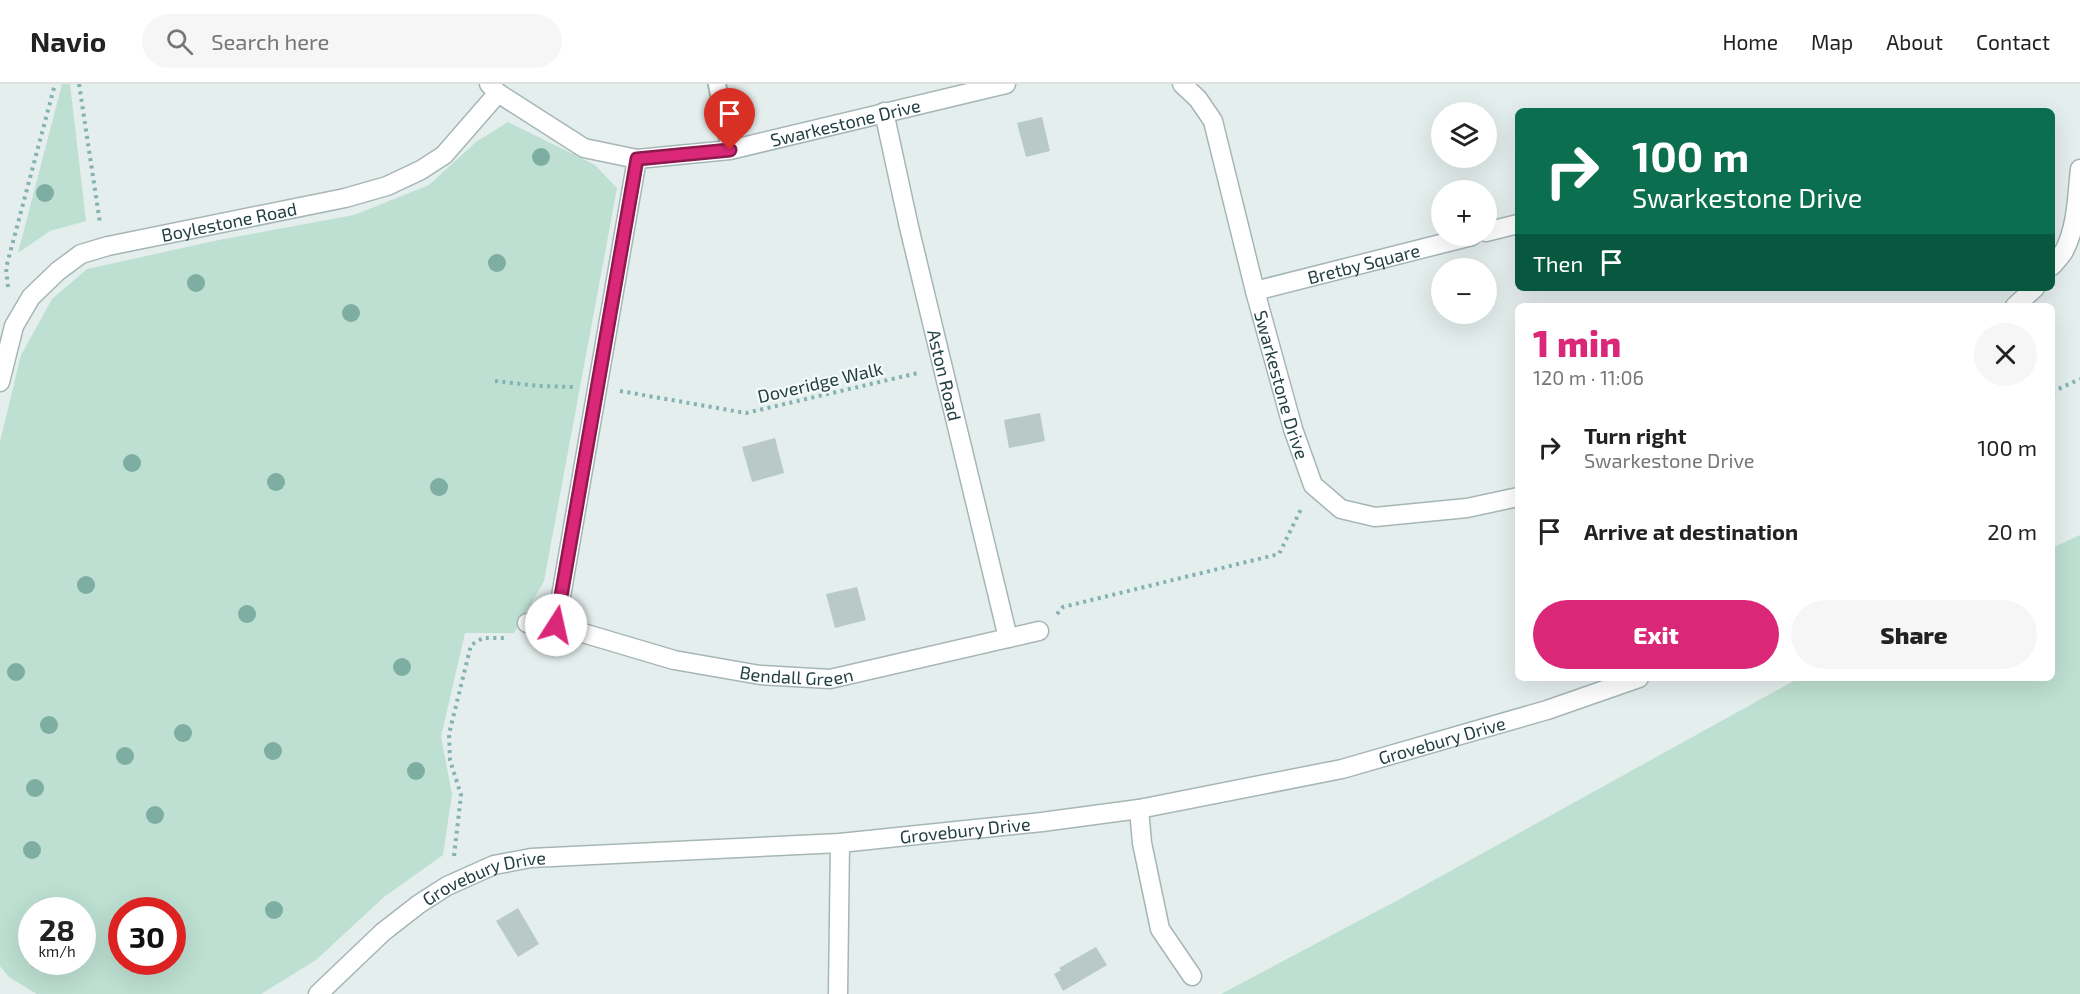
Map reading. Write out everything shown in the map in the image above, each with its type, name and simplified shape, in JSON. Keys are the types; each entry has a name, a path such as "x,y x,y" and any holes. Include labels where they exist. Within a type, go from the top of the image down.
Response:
{"street":[{"name":"Swarkestone Drive","path":"493,89 584,148 637,159 730,150 1006,84"},
{"name":"Swarkestone Drive","path":"1182,84 1198,99 1213,121 1255,291 1293,429 1313,485 1341,509 1375,516 1467,508 1515,498"},
{"name":"Boylestone Road","path":"0,382 14,326 31,297 58,271 81,254 108,246 345,198 387,186 421,170 444,155 493,89"},
{"name":"Aston Road","path":"884,112 942,367 1008,638"},
{"path":"556,625 637,159"},
{"path":"2055,262 2064,250 2071,231 2080,169"},
{"path":"1497,229 1515,225"},
{"name":"Bretby Square","path":"1255,291 1433,246"},
{"path":"2018,303 2032,291"},
{"name":"Bendall Green","path":"527,623 556,625 674,660 760,675 830,679 1039,631"},
{"name":"Grovebury Drive","path":"318,994 383,932 418,904 463,879 494,866 531,858 840,843 1042,822 1139,809 1342,769 1547,710 1630,681"},
{"path":"1139,809 1142,843 1160,929 1192,976"},
{"path":"838,994 840,843"}],"lane":[{"path":"717,84 730,150"}],"path":[{"path":"14,326 6,268 55,84"},
{"path":"79,84 100,223 108,246"},
{"name":"Doveridge Walk","path":"495,381 539,386 597,387 746,413 942,367"},
{"path":"2055,391 2080,379"},
{"path":"1039,631 1063,608 1279,554 1313,485"},
{"path":"463,879 454,858 460,795 450,760 449,734 471,645 483,638 508,638 527,623"}],"green space":[{"path":"62,84 70,84 86,221 50,231 18,253"},
{"path":"508,122 595,165 617,188 544,581 514,633 465,633 441,737 452,794 443,855 384,897 316,960 261,994 37,994 9,977 0,966 0,442 21,355 52,299 87,269 219,240 354,215 429,185 476,142"},
{"path":"2080,535 2080,994 1221,994 1398,900 1794,681 2055,681 2055,547"}],"building":[{"path":"1042,117 1050,151 1026,157 1017,123"},
{"path":"1040,413 1045,441 1009,448 1004,420"},
{"path":"775,438 784,473 752,482 742,447"},
{"path":"857,587 866,620 835,628 826,594"},
{"path":"518,908 539,944 518,957 496,921"},
{"path":"1096,947 1107,965 1063,991 1054,974 1061,970 1059,968"}],"route":[{"path":"556,625 637,159 730,150"}]}
